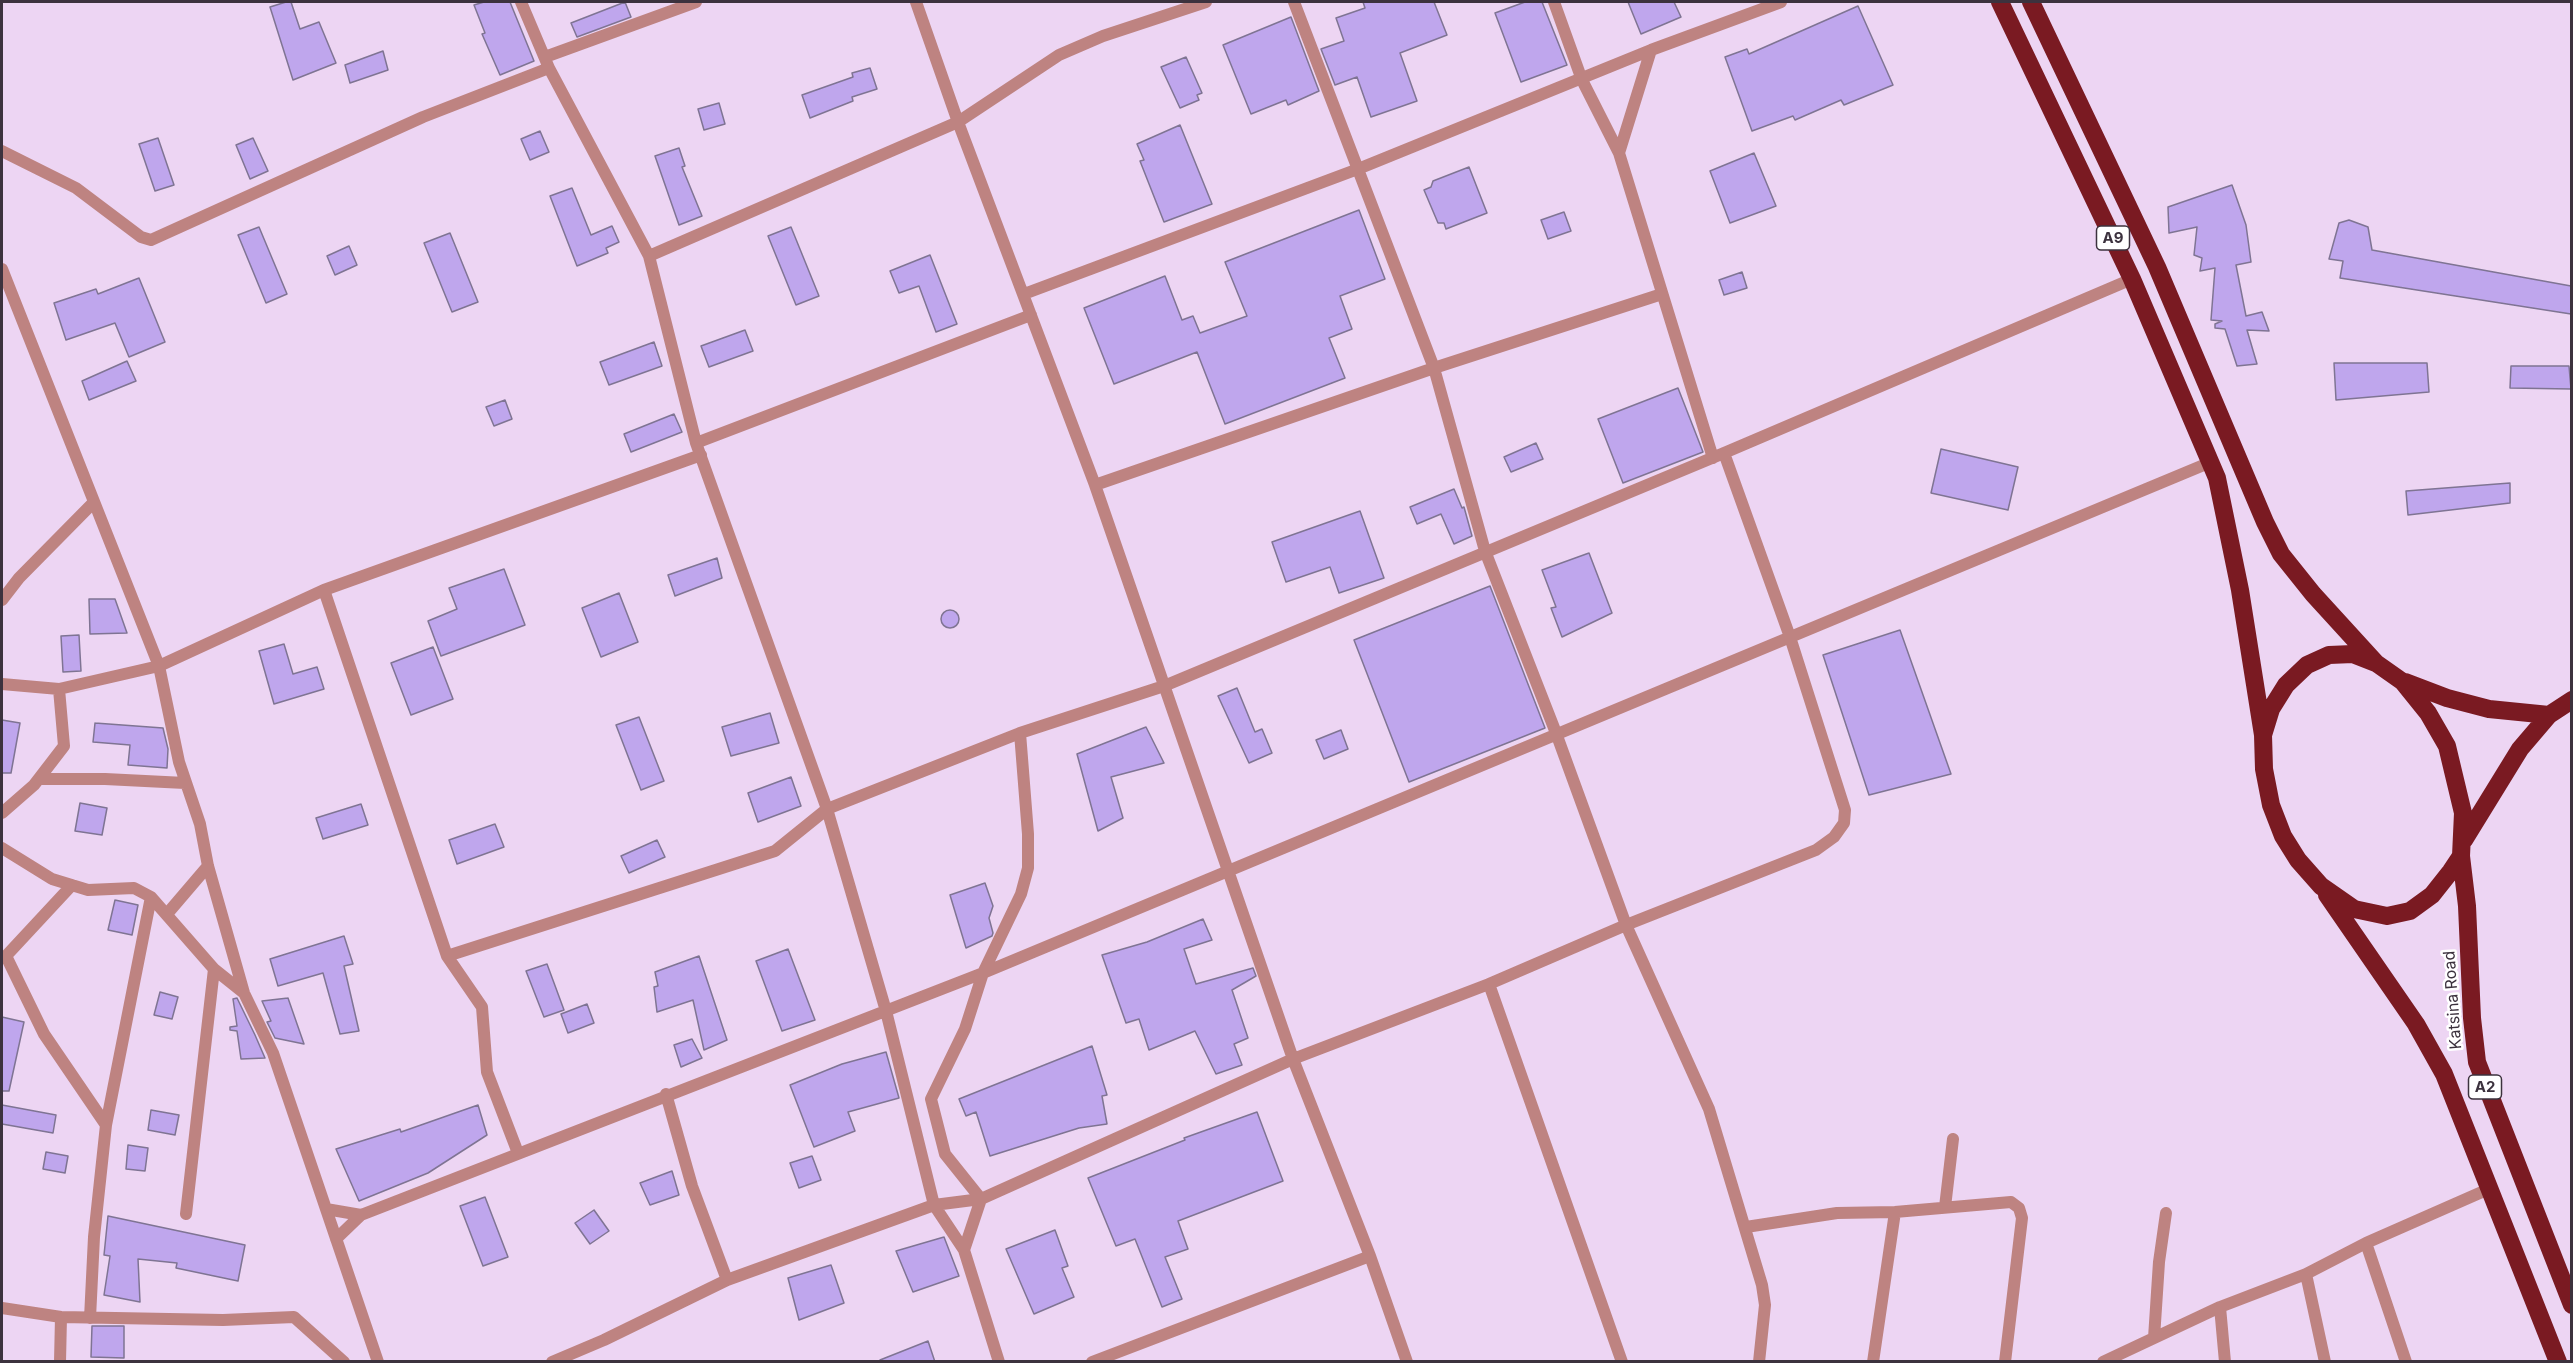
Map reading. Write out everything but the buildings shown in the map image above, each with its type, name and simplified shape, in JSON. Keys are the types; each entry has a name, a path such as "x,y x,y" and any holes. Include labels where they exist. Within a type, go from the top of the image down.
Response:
{"highway":[{"name":"A9","path":"2000,2 2132,279 2217,478 2240,590 2263,735"},
{"name":"A9","path":"2031,2 2157,267 2265,522 2281,554 2313,594 2376,663"},
{"name":"A2","path":"2549,715 2489,709 2447,698 2403,681 2376,663 2353,654 2329,655 2307,665 2286,685 2271,709 2263,735 2264,768 2279,826 2298,860 2321,886 2416,1024 2444,1074 2558,1362"},
{"name":"A2","path":"2403,681 2428,713 2447,746 2463,813 2462,848"},
{"name":"A2","path":"2321,886 2354,909 2387,916 2410,911 2432,896 2462,848 2505,770 2549,715 2571,700"},
{"name":"Katsina Road","path":"2462,848 2468,906 2468,966 2477,1062 2571,1305"}],"street":[{"path":"521,2 547,62 649,256 699,449 827,809 886,1011 934,1205 964,1250 999,1362"},
{"path":"2,151 76,188 141,237 151,240 547,62 696,2"},
{"path":"916,2 958,122 1095,485 1293,1059 1370,1256 1407,1362"},
{"path":"649,256 958,122 1059,55 1103,36 1206,2"},
{"path":"1294,2 1434,368 1485,551 1556,733 1626,925 1709,1109 1746,1227 1765,1305 1759,1362"},
{"path":"552,1362 604,1340 727,1280 934,1205 981,1199 1293,1059 1489,984 1626,925 1816,850 1834,837 1844,823 1845,810 1790,637 1719,455 1662,294 1619,153 1582,80 1554,2"},
{"path":"1024,294 1358,169 1582,80 1651,50 1781,2"},
{"path":"1619,153 1651,50"},
{"path":"2,269 159,666 185,783 200,824 208,866 244,993 273,1053 378,1362"},
{"path":"447,956 775,851 827,809 1020,733 1164,686 1719,455 2132,279"},
{"path":"1095,485 1434,368 1662,294"},
{"path":"2,684 59,689 159,666 324,590 699,449 1031,315"},
{"path":"336,1239 361,1215 666,1094 983,973 1228,868 2211,462"},
{"path":"2,600 19,579 94,502"},
{"path":"324,590 447,956 482,1007 487,1072 518,1153"},
{"path":"2,813 39,779 64,746 59,689"},
{"path":"981,1199 945,1154 931,1099 965,1029 983,973 1021,894 1028,868 1028,834 1020,733"},
{"path":"39,779 105,779 185,783"},
{"path":"2,848 52,879 88,890 134,888 151,897 214,969 244,993"},
{"path":"167,914 208,866"},
{"path":"72,885 6,956 44,1034 106,1125"},
{"path":"90,1318 94,1237 106,1125 151,897"},
{"path":"186,1214 214,969"},
{"path":"1489,984 1622,1362"},
{"path":"666,1094 692,1186 727,1280"},
{"path":"1945,1207 1953,1139"},
{"path":"2103,1362 2220,1307 2306,1274 2366,1243 2491,1188"},
{"path":"964,1250 981,1199"},
{"path":"1746,1227 1837,1213 1896,1212 2000,1202 2011,1203 2019,1208 2022,1218 2005,1362"},
{"path":"326,1209 361,1215"},
{"path":"1873,1362 1896,1212"},
{"path":"2154,1338 2159,1262 2166,1213"},
{"path":"2366,1243 2406,1362"},
{"path":"1092,1362 1370,1256"},
{"path":"2306,1274 2325,1362"},
{"path":"2220,1307 2225,1362"},
{"path":"2,1308 61,1317 90,1318 223,1320 294,1317 344,1362"},
{"path":"60,1362 61,1317"}]}
